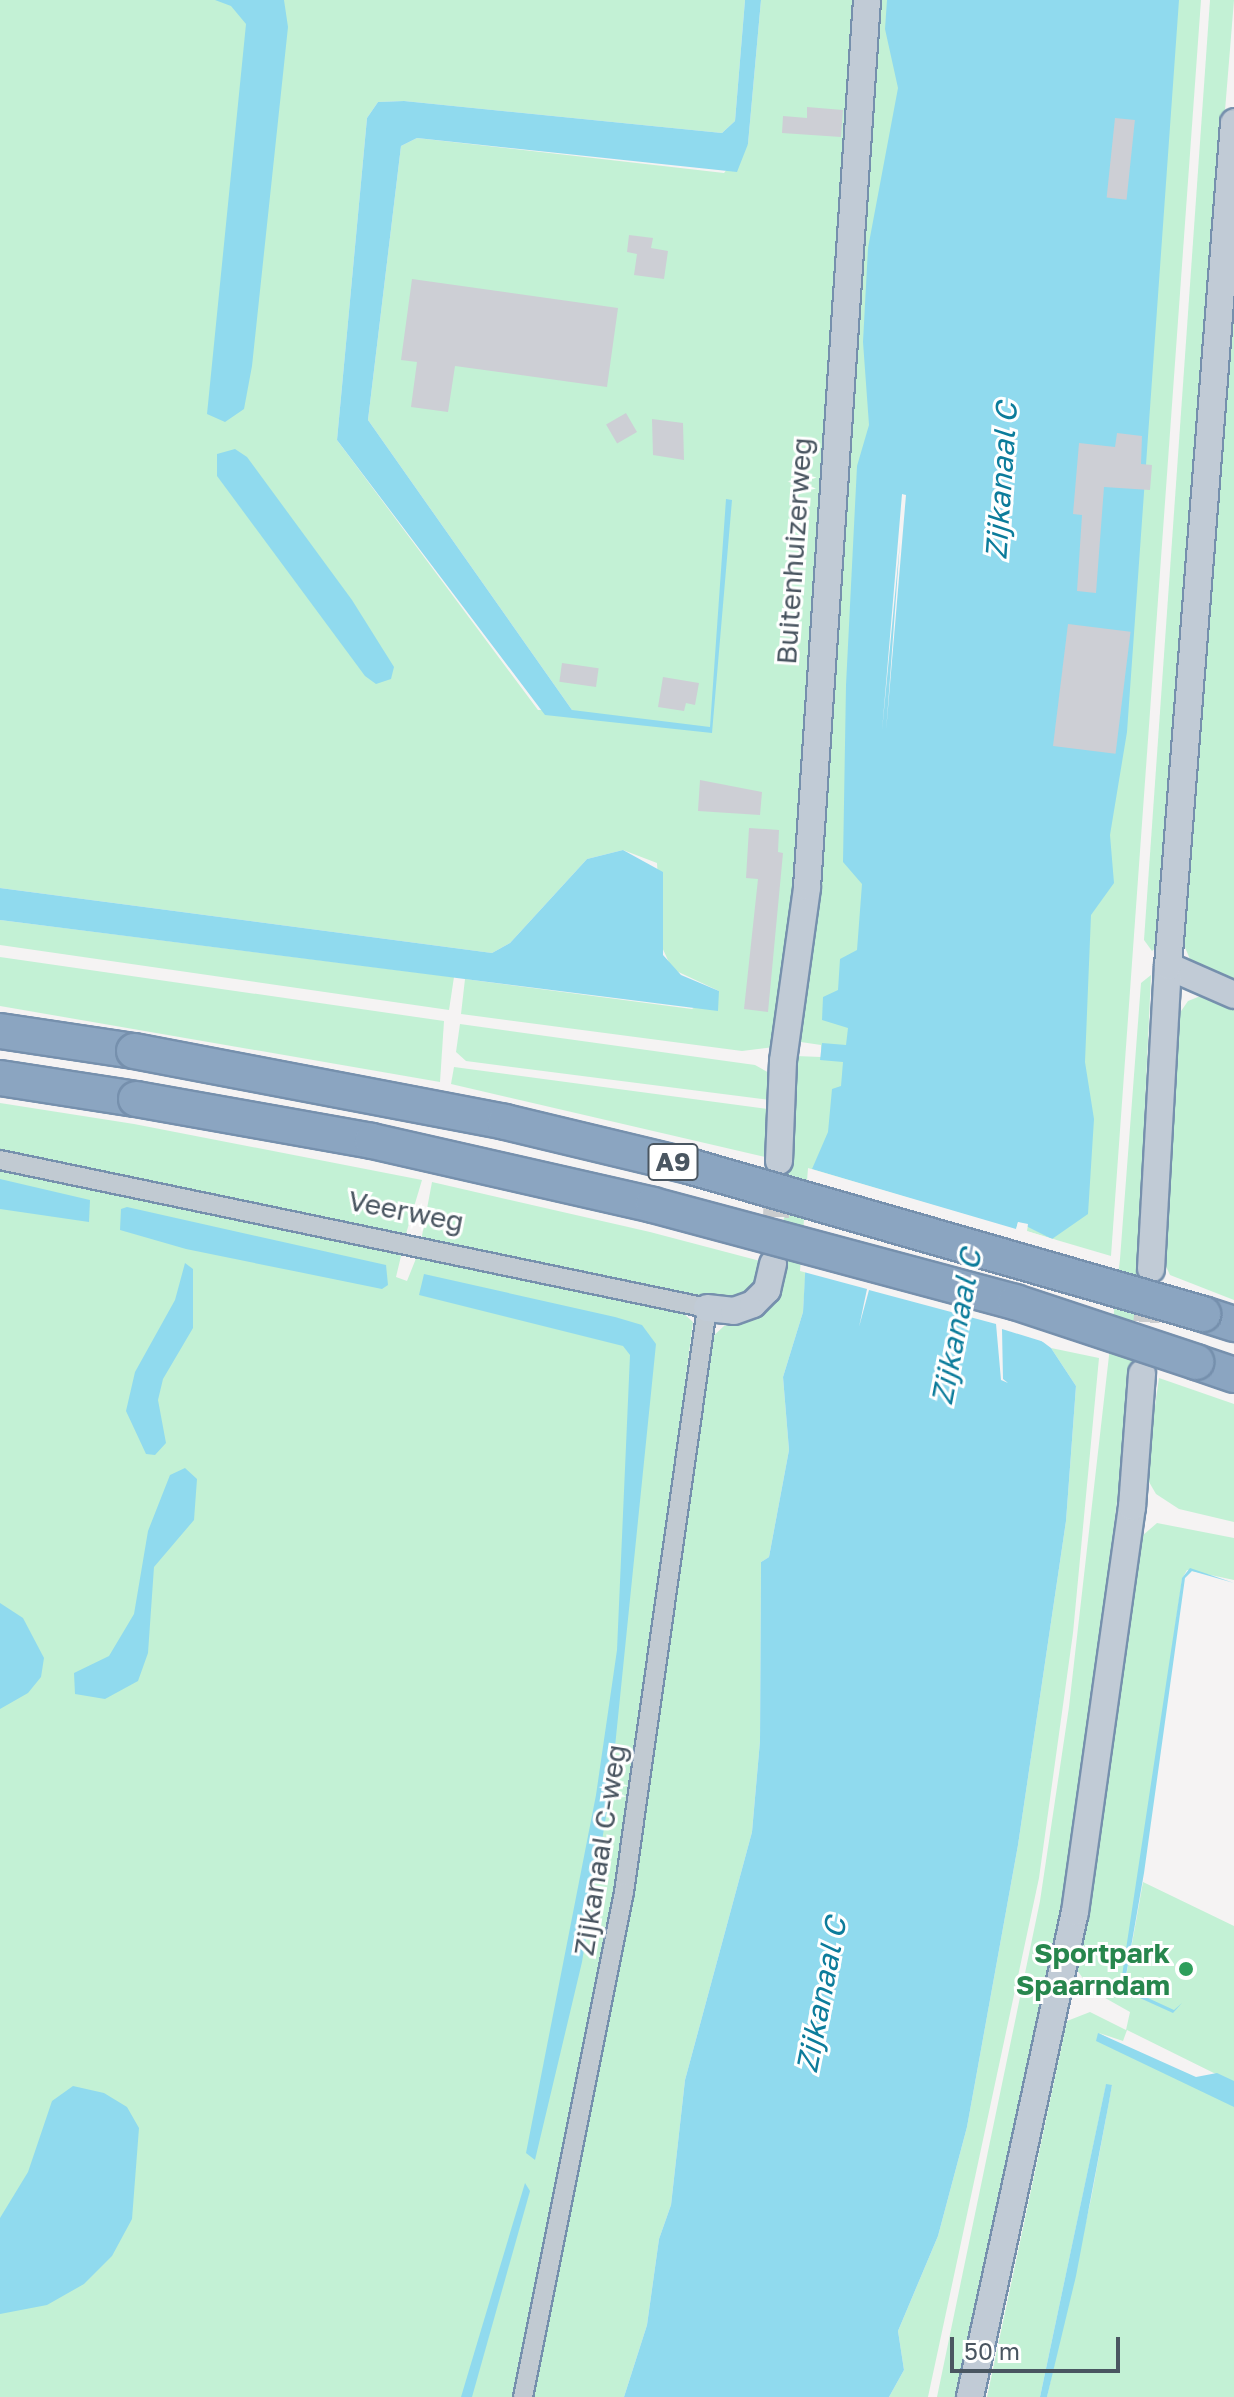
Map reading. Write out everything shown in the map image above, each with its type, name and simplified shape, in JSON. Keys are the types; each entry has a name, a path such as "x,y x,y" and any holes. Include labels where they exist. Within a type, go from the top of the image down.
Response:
{"highway":[{"name":"A9","path":"0,1031 134,1051 505,1122 692,1167 1219,1319"},
{"name":"A9","path":"0,1078 372,1141 653,1205 1015,1302 1234,1375"}],"street":[{"name":"Buitenhuizerweg","path":"779,1161 780,1105 807,887 867,0"},
{"path":"1151,1269 1168,966 1234,123"},
{"path":"1168,966 1234,995"},
{"name":"Veerweg","path":"0,1160 707,1308 734,1311 753,1304 767,1290 773,1264"},
{"name":"Zijkanaal C-weg","path":"523,2397 624,1892 707,1308"},
{"path":"970,2397 1075,1912 1132,1507 1142,1373"}],"green space":[{"path":"0,0 745,0 735,121 722,133 404,101 378,102 367,118 337,440 538,710 572,710 368,420 401,146 417,138 724,173 748,144 761,0 859,0 803,844 774,1047 742,1051 461,1014 465,979 692,1009 719,991 672,969 661,945 657,863 623,850 587,859 510,943 492,953 0,888"},
{"path":"873,0 1201,0 1111,1256 1026,1231 1028,1225 1018,1222 1016,1230 812,1170 803,1312 783,1377 789,1450 769,1557 761,1562 760,1741 752,1832 685,2080 671,2205 659,2239 647,2325 624,2397 529,2397 592,2095 708,1341 724,1326 755,1318 779,1283 796,1056 821,1057 821,1045 794,1041"},
{"path":"1210,0 1234,0 1157,947 1152,951 1144,940"},
{"path":"1234,298 1234,986 1192,964 1181,938"},
{"path":"0,920 454,977 449,1010 0,945"},
{"path":"0,957 444,1021 440,1082 0,1006"},
{"path":"1151,975 1132,1384 1061,1937 960,2397 937,2397 1040,1901 1069,1707 1120,1259 1141,983"},
{"path":"1203,995 1234,1003 1234,1300 1170,1275 1163,1260 1177,1017 1188,1001"},
{"path":"460,1024 755,1065 771,1074 770,1100 466,1061 456,1052"},
{"path":"454,1067 768,1109 774,1159 451,1084"},
{"path":"0,1103 134,1124 422,1180 405,1237 0,1156"},
{"path":"0,1171 402,1252 396,1277 407,1281 417,1256 682,1312 693,1322 642,1714 633,1748 626,1846 517,2397 0,2397"},
{"path":"432,1182 650,1232 768,1263 751,1289 715,1303 421,1241"},
{"path":"1051,1348 1099,1358 1073,1633 1039,1878 928,2397 889,2397 904,2370 898,2331 938,2236 967,2127 1018,1845 1066,1521 1076,1386"},
{"path":"1159,1378 1234,1404 1234,1522 1179,1509 1156,1494 1145,1475"},
{"path":"1157,1523 1234,1538 1234,1580 1187,1570 1182,1579 1123,1993 1133,1997 1124,1988 1143,1882 1234,1926 1234,2083 1127,2030 1123,2041 1099,2033 1234,2104 1234,2397 1047,2397 1091,2199 1112,2085 1106,2085 1040,2397 987,2397 1067,2021 1090,2012 1126,2030 1130,2012 1091,1990 1075,1967 1142,1536"}],"water":[{"path":"215,0 284,0 288,27 252,366 244,409 225,422 207,414 246,24 231,6"},
{"path":"745,0 761,0 748,144 737,172 417,138 401,146 368,420 572,710 710,727 726,499 732,500 712,733 545,715 337,440 367,118 378,102 404,101 722,133 735,121"},
{"name":"Zijkanaal C","path":"887,0 1179,0 1127,732 1110,835 1114,883 1091,915 1085,1062 1094,1119 1088,1214 1052,1239 1018,1222 1016,1230 812,1169 828,1132 832,1089 841,1086 843,1062 820,1060 822,1043 846,1045 848,1028 822,1020 823,997 838,990 840,959 857,950 862,884 843,862 846,685 857,466 869,425 863,342 868,248 898,88 885,29"},
{"path":"235,449 247,457 352,600 394,667 391,679 376,684 365,676 217,476 217,454"},
{"path":"623,850 663,872 663,955 681,975 719,991 718,1011 0,920 0,888 492,953 510,943 587,859"},
{"path":"0,1179 90,1200 89,1222 0,1209"},
{"path":"127,1207 386,1265 388,1285 382,1289 186,1249 120,1230 121,1209"},
{"name":"Zijkanaal C","path":"808,1220 1031,1333 1051,1348 1076,1386 1066,1521 1018,1845 967,2127 938,2236 898,2331 904,2370 889,2397 624,2397 647,2325 659,2239 671,2205 685,2080 752,1832 760,1741 761,1562 769,1557 789,1450 783,1377 803,1312"},
{"path":"185,1263 193,1269 193,1328 163,1379 158,1400 166,1443 155,1455 146,1454 126,1411 135,1372 175,1300"},
{"path":"424,1274 642,1325 656,1344 611,1786 582,1962 535,2160 526,2153 596,1795 617,1650 630,1355 623,1346 419,1295"},
{"path":"185,1468 197,1479 194,1520 154,1567 148,1653 138,1681 105,1699 75,1694 74,1673 109,1656 134,1614 148,1531 170,1475"},
{"path":"1190,1568 1234,1583 1192,1571 1185,1578 1144,1873 1124,1987 1174,2010 1182,2003 1173,2013 1120,1989 1182,1578"},
{"path":"0,1603 23,1618 44,1658 41,1677 28,1693 0,1709"},
{"path":"1098,2033 1196,2077 1217,2073 1234,2081 1234,2107 1096,2041"},
{"path":"1106,2084 1112,2085 1076,2276 1047,2397 1040,2397"},
{"path":"73,2086 104,2093 127,2107 139,2128 132,2219 112,2256 84,2284 47,2305 0,2314 0,2218 28,2172 52,2101"},
{"path":"525,2183 530,2191 472,2397 461,2397"}],"pier":[{"path":"902,494 906,495 886,732 900,542 882,731"},
{"path":"808,1168 1016,1229 1018,1222 1028,1224 1027,1231 1056,1240 1035,1332 1054,1345 1002,1329 1003,1379 1008,1383 1001,1380 996,1324 869,1290 859,1327 867,1289 800,1271"}],"building":[{"path":"807,107 843,110 841,137 782,133 783,116 807,118"},
{"path":"1115,118 1135,120 1127,200 1107,198"},
{"path":"629,235 653,238 651,248 668,251 664,279 634,275 637,254 627,252"},
{"path":"412,279 618,308 607,387 455,366 448,412 411,407 417,362 401,360"},
{"path":"626,413 637,432 617,444 606,424"},
{"path":"652,419 683,423 684,460 653,455"},
{"path":"1117,433 1142,436 1141,464 1152,465 1150,490 1104,487 1096,593 1077,591 1082,515 1073,514 1079,443 1115,447"},
{"path":"1068,624 1131,632 1116,754 1053,746"},
{"path":"562,663 599,668 596,687 559,682"},
{"path":"663,677 699,683 695,705 686,703 684,711 658,707"},
{"path":"700,780 762,792 760,815 698,811"},
{"path":"749,828 779,830 778,852 783,853 768,1012 744,1009 758,879 746,878"}],"tunnel":[{"path":"774,1256 778,1176"},
{"path":"1143,1361 1150,1281"}],"place":[{"name":"Sportpark Spaarndam","path":"1186,1969"}]}
